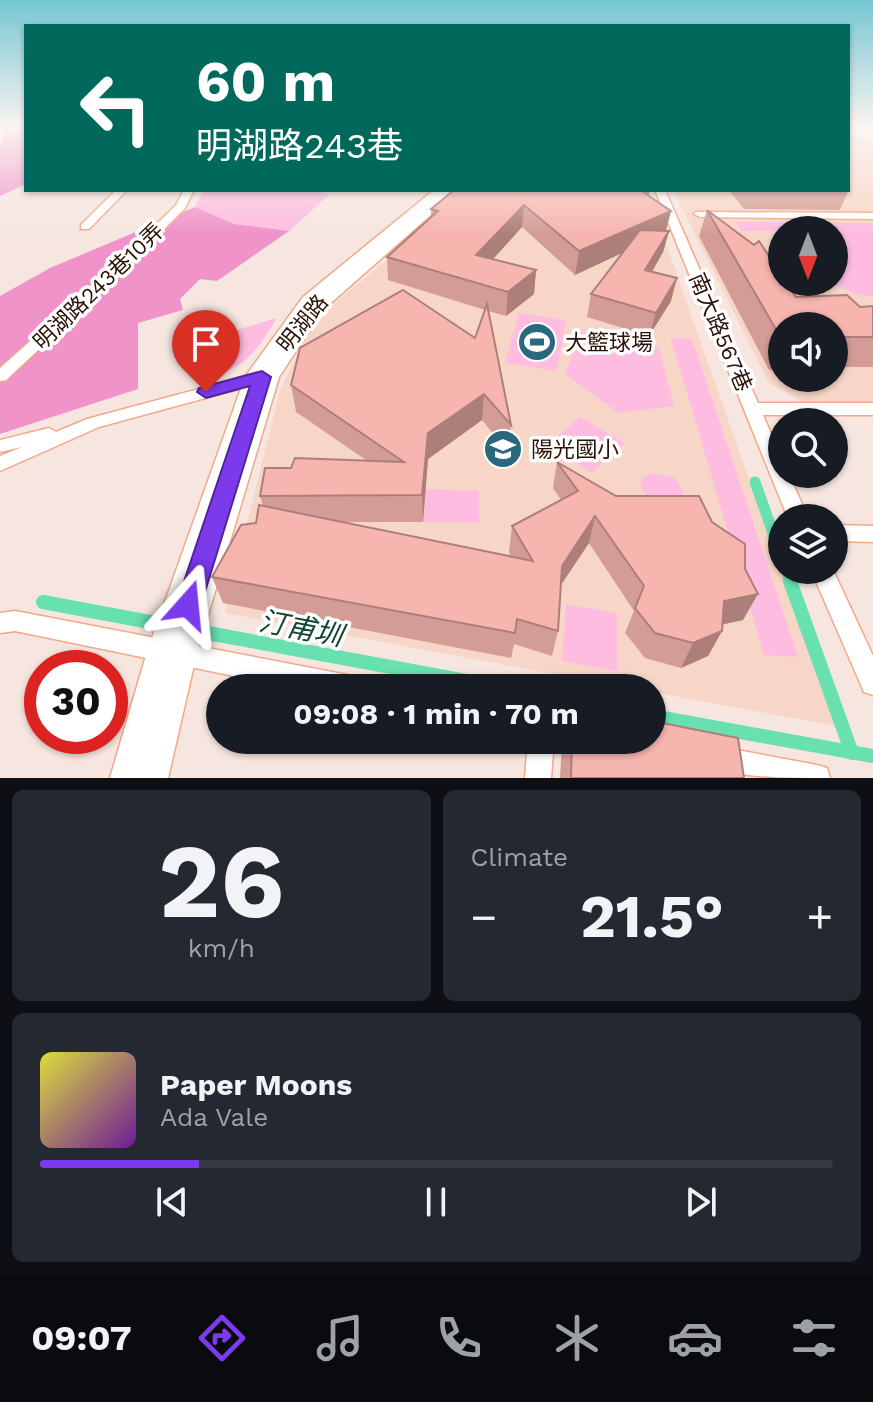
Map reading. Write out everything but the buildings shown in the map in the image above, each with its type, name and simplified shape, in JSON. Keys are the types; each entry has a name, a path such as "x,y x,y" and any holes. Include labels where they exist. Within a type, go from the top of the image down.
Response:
{"street":[{"name":"明湖路","path":"139,778 180,629 262,377 313,303 446,192"}],"lane":[{"path":"85,227 120,192"},
{"name":"明湖路243巷10弄","path":"0,376 118,269 181,206 188,192"},
{"name":"南大路567巷","path":"661,192 753,409 873,409"},
{"path":"700,214 873,216"},
{"path":"0,446 262,377"},
{"path":"753,409 792,504"},
{"path":"0,464 93,423"},
{"path":"848,533 873,534"},
{"path":"828,584 873,683"},
{"path":"0,623 15,621 180,629 312,674"},
{"path":"538,778 540,754"},
{"path":"693,755 740,771 817,778"}],"shaded area":[{"path":"0,162 24,162 24,185 0,196"},
{"path":"850,162 873,162 873,403 802,402 785,392 848,392 848,312 768,312 768,381 674,192 850,192"},
{"path":"203,192 330,194 289,231 234,224 195,207"},
{"name":"陽光國小","path":"648,192 768,533 768,584 786,584 836,726 666,695 666,674 554,674 225,613 280,390 305,339 330,307 435,220"},
{"path":"195,207 234,224 289,231 217,281 200,279 180,299 183,310 138,323 138,389 0,434 0,296 50,268"},
{"path":"736,222 768,222 768,231 742,231"},
{"path":"848,223 873,223 873,297 848,290"},
{"name":"大籃球場","path":"519,313 566,320 557,371 505,363"},
{"path":"277,318 258,347 235,367 212,377 188,363 207,353 204,340"},
{"path":"581,331 659,348 674,406 618,413 565,374"},
{"path":"671,338 692,339 768,567 768,584 774,584 798,657 764,655"},
{"path":"580,417 625,443 592,473 547,445"},
{"path":"652,473 674,477 684,497 650,501 640,485 643,478"},
{"path":"426,489 479,491 479,523 423,522"},
{"path":"566,604 617,613 617,671 562,661"}],"waterway":[{"path":"755,482 768,519"},
{"path":"791,584 852,752"},
{"name":"汀甫圳","path":"43,602 166,625"},
{"name":"汀甫圳","path":"192,630 429,674"},
{"name":"汀甫圳","path":"666,719 852,752"},
{"name":"汀甫圳","path":"852,752 873,756"}],"place":[{"name":"大籃球場","path":"537,342"},
{"name":"陽光國小","path":"503,449"}],"route":[{"path":"188,605 262,377 206,392"}]}
